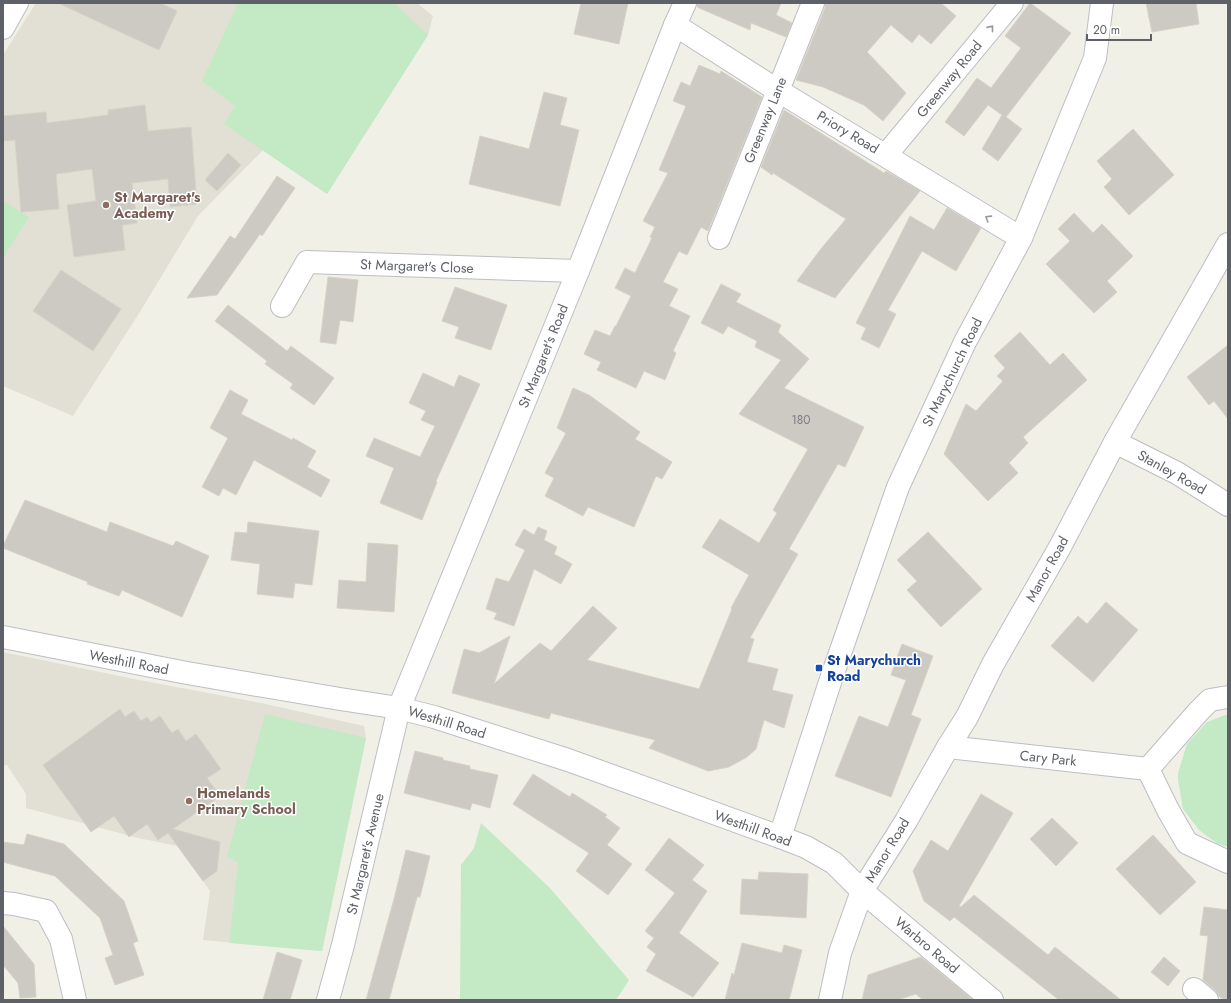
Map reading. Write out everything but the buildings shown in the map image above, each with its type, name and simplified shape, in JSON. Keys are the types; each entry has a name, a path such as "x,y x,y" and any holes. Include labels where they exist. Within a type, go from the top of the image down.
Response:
{"street":[{"path":"3,28 17,3"},
{"name":"St Margaret's Road","path":"399,708 578,271 685,3"},
{"name":"Greenway Lane","path":"719,238 813,3"},
{"name":"Greenway Road","path":"886,155 1012,3"},
{"name":"St Marychurch Road","path":"780,837 831,679 898,487 965,342 1021,238 1094,58 1102,3"},
{"name":"Priory Road","path":"675,25 777,90 1021,238"},
{"name":"Manor Road","path":"830,1000 840,953 862,891 906,821 948,747 968,717 993,664 1060,547 1115,442 1228,244"},
{"name":"St Margaret's Close","path":"282,306 307,262 578,271"},
{"name":"Stanley Road","path":"1115,442 1177,473 1228,505"},
{"name":"Westhill Road","path":"3,637 187,673 324,697 399,708 434,717 568,760 806,847 834,863 862,891"},
{"path":"1228,697 1210,700 1148,769 1168,810 1187,843 1228,862"},
{"name":"St Margaret's Avenue","path":"328,1000 343,945 399,708"},
{"name":"Cary Park","path":"948,747 1148,769"},
{"name":"Warbro Road","path":"862,891 992,1000"},
{"path":"3,903 46,911 61,939 75,1000"}],"shaded area":[{"name":"St Margaret's Academy","path":"36,3 417,3 433,16 428,35 327,194 263,150 198,216 138,315 73,416 3,386 3,55"},
{"name":"Homelands Primary School","path":"3,652 266,704 364,726 366,738 322,951 203,940 210,891 178,846 138,838 26,808 26,794 7,765 3,765"}],"green space":[{"path":"238,3 394,3 428,35 327,194 224,124 235,106 202,81"},
{"path":"3,201 29,217 3,258"},
{"path":"265,714 366,738 322,951 229,943 238,862 227,857"},
{"path":"1228,714 1228,847 1218,844 1199,830 1183,809 1178,773 1187,744 1207,722"},
{"path":"481,823 549,887 629,980 616,1000 460,1000 461,865 474,848"}],"place":[{"name":"St Margaret's Academy","path":"106,205"},
{"name":"St Marychurch Road","path":"819,668"},
{"name":"Homelands Primary School","path":"189,801"}]}
